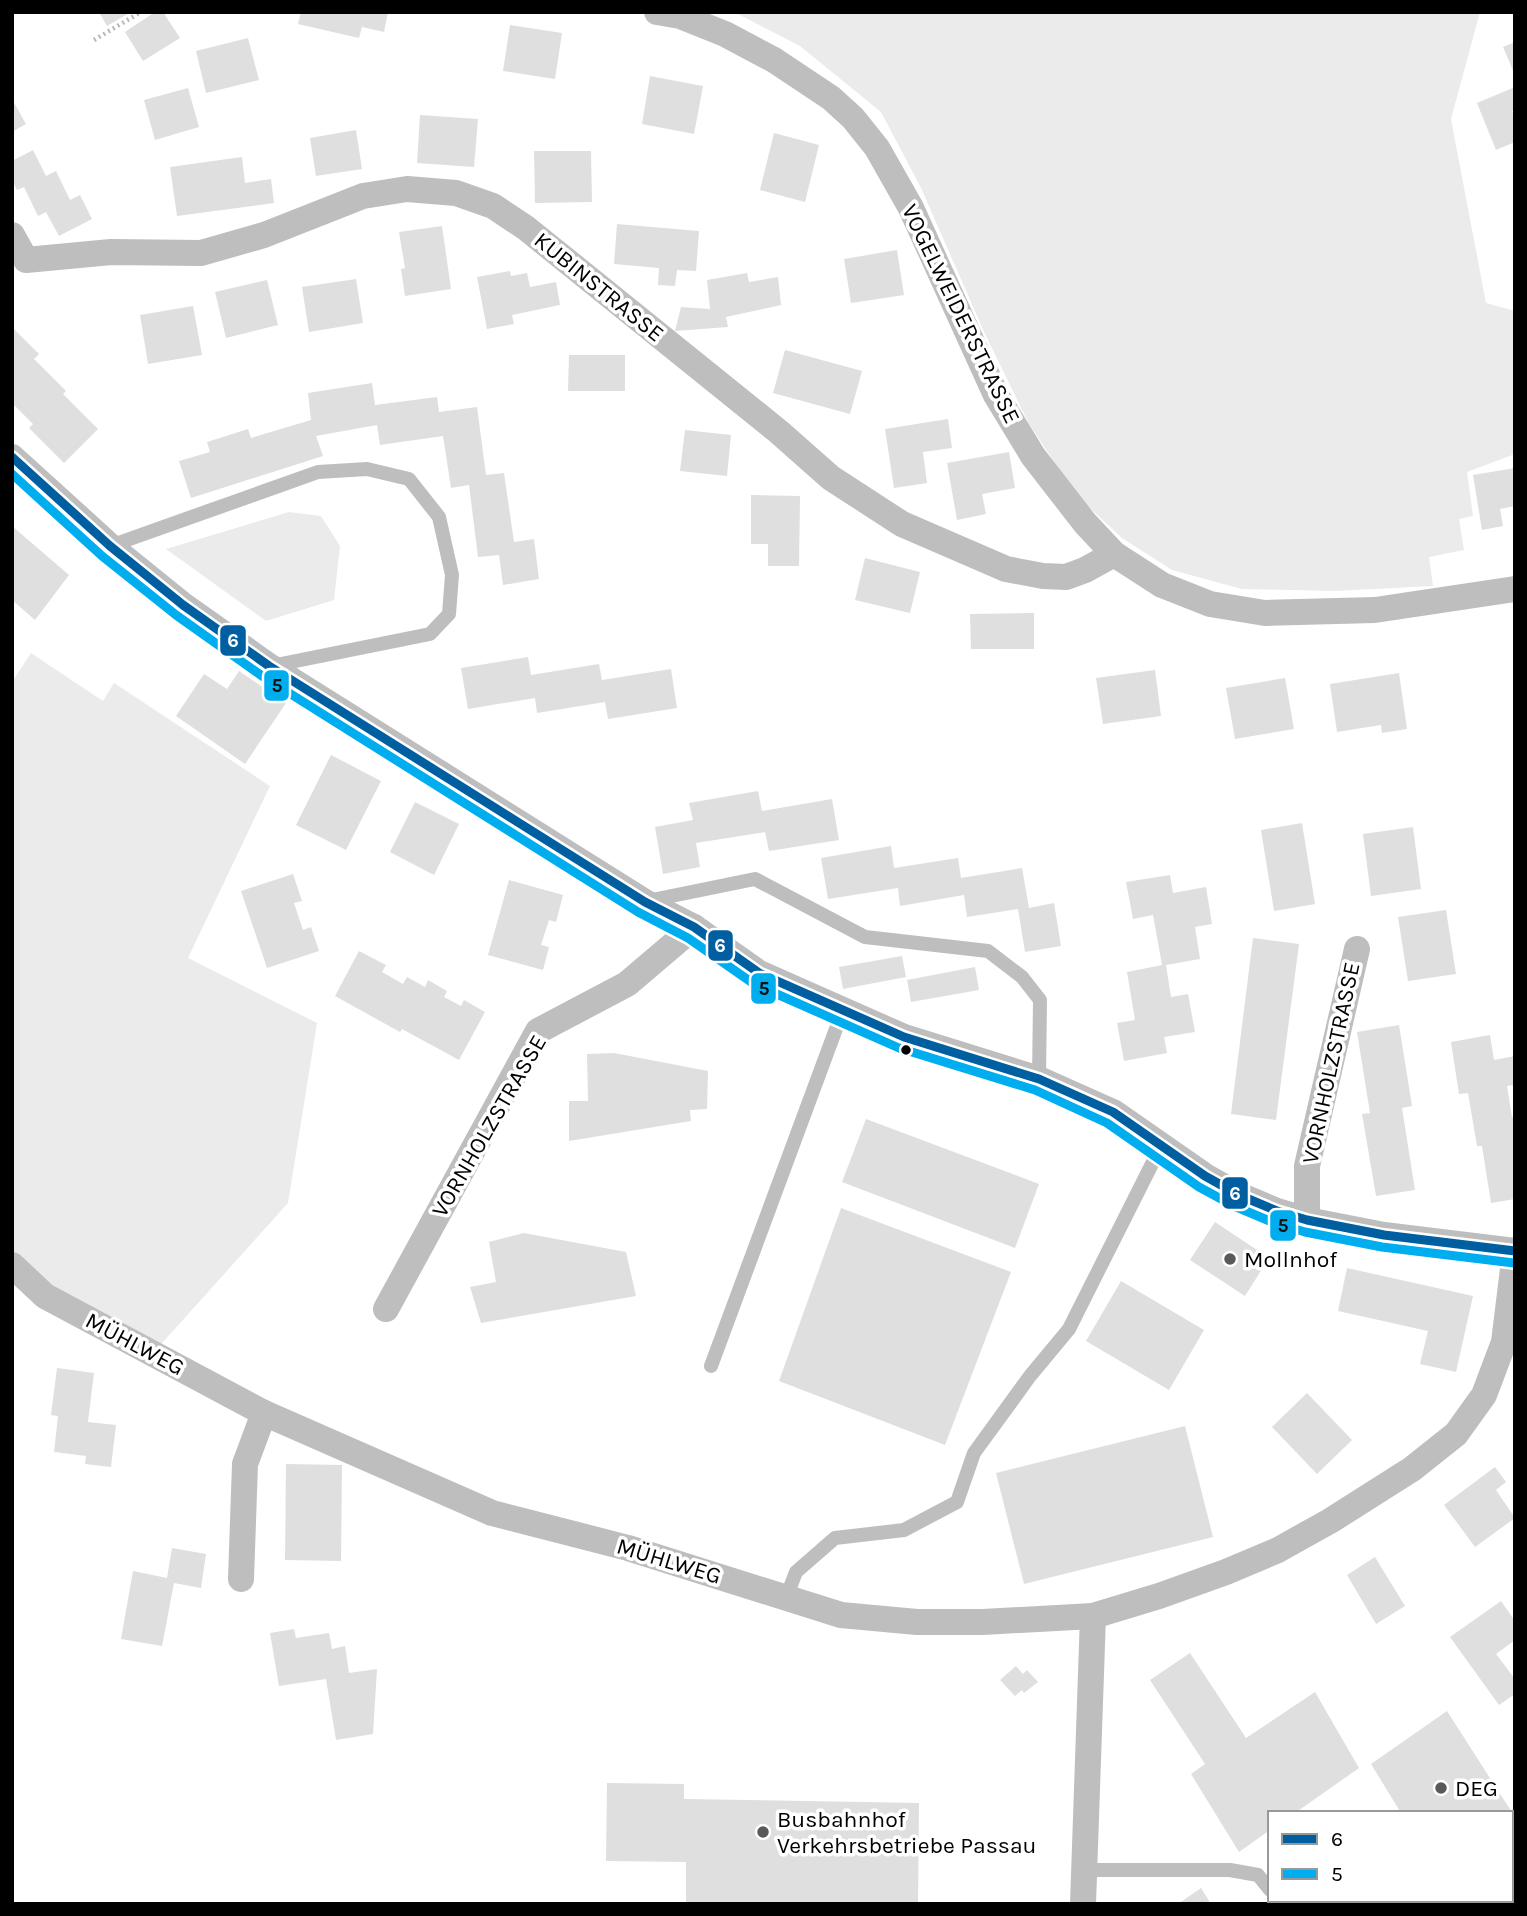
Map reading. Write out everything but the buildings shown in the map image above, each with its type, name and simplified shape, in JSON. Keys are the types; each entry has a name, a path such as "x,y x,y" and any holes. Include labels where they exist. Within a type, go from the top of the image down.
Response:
{"street":[{"name":"VOGELWEIDERSTRASSE","path":"657,12 680,16 725,34 774,60 831,98 853,118 877,148 911,208 996,395 1033,456 1085,523 1114,554 1174,590 1210,604 1265,613 1375,610 1515,589"},
{"name":"KUBINSTRASSE","path":"12,235 19,263 111,252 201,253 264,235 363,196 407,189 456,193 493,206 526,228 779,432 831,478 902,524 1006,569 1043,576 1066,577 1114,554"},
{"path":"12,457 110,545 183,605 269,666 645,902 694,927 759,973 904,1037 1039,1079 1113,1112 1239,1195 1277,1212 1384,1235 1515,1252"},
{"name":"VORNHOLZSTRASSE","path":"386,1308 538,1031 627,984 694,927"},
{"name":"VORNHOLZSTRASSE","path":"1307,1220 1307,1166 1357,949"},
{"name":"MÜHLWEG","path":"12,1265 46,1296 264,1413 492,1513 628,1548 841,1615 917,1622 983,1622 1093,1616 1159,1596 1278,1550 1412,1469 1456,1434 1484,1395 1504,1342 1515,1252"},
{"path":"241,1579 245,1464 264,1413"},
{"path":"1083,1904 1093,1616"}],"lane":[{"path":"110,545 318,472 366,469 408,480 439,517 452,575 449,614 430,634 269,666"},
{"path":"645,902 755,879 865,937 988,951 1022,977 1040,1000 1039,1079"},
{"path":"711,1366 843,1010"},
{"path":"786,1598 796,1572 835,1538 904,1530 957,1502 974,1453 1030,1376 1069,1329 1161,1146"},
{"path":"1084,1870 1230,1870 1258,1875 1268,1888"}],"path":[{"path":"94,40 141,12"}],"shaded area":[{"path":"734,12 1480,12 1451,119 1486,303 1515,311 1515,454 1467,472 1473,516 1459,519 1464,550 1429,557 1433,586 1333,591 1242,589 1172,570 1122,538 1077,496 1029,424 985,334 921,188 881,112 800,46"},
{"path":"289,512 321,516 340,546 334,600 266,621 166,549"},
{"path":"31,653 103,701 114,683 270,786 188,958 317,1023 288,1203 155,1351 12,1267 12,682"}],"transit line":[{"name":"6","path":"12,457 110,546 183,605 269,666 645,902 694,927 759,973 904,1037 1039,1079 1113,1112 1205,1176 1239,1195 1277,1211 1307,1220 1384,1235 1515,1251"},
{"name":"5","path":"12,474 102,556 176,615 262,676 638,912 688,938 754,984 899,1048 1035,1090 1107,1123 1199,1187 1272,1222 1305,1232 1382,1247 1514,1263"}],"place":[{"name":"Mollnhof","path":"1230,1259"},
{"name":"DEG","path":"1441,1788"},
{"name":"Busbahnhof Verkehrsbetriebe Passau","path":"763,1832"}]}
